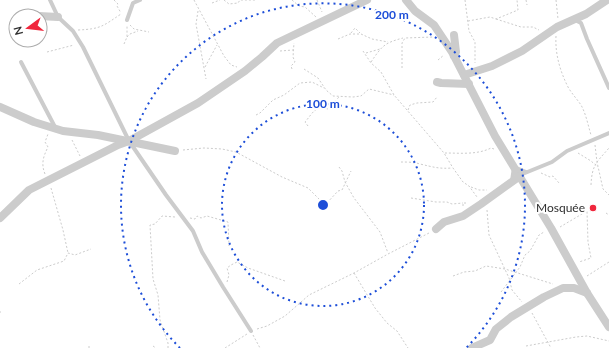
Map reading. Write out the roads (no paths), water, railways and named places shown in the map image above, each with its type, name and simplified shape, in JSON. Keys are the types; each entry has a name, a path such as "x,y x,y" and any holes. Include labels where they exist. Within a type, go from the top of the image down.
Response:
{"street":[{"path":"0,218 29,190 118,145 129,141 198,103 245,70 275,45 321,21 367,0"},
{"path":"406,0 415,11 434,25 453,53 495,136 514,167 523,174 526,186 552,229 587,293 609,327"},
{"path":"463,72 492,66 522,51 557,28 607,0"},
{"path":"48,16 58,17"},
{"path":"453,53 456,52 454,35"},
{"path":"463,72 473,70"},
{"path":"437,82 441,84 469,84"},
{"path":"0,107 57,130 98,135 175,151"},
{"path":"436,229 444,222 464,216 511,181 523,174"},
{"path":"472,348 490,340 496,329 511,317 562,288 574,288 587,293"}],"lane":[{"path":"50,0 58,17 73,31 80,43 129,141 182,218 193,231 202,252 222,287 251,331"},
{"path":"127,20 133,3 140,0"},
{"path":"574,19 581,23 609,88"},
{"path":"21,62 57,130"},
{"path":"523,174 552,162 568,151 594,141 609,133"},
{"path":"514,167 511,181 517,181 526,186"}],"place":[{"name":"Mosquée","path":"593,208"}]}
